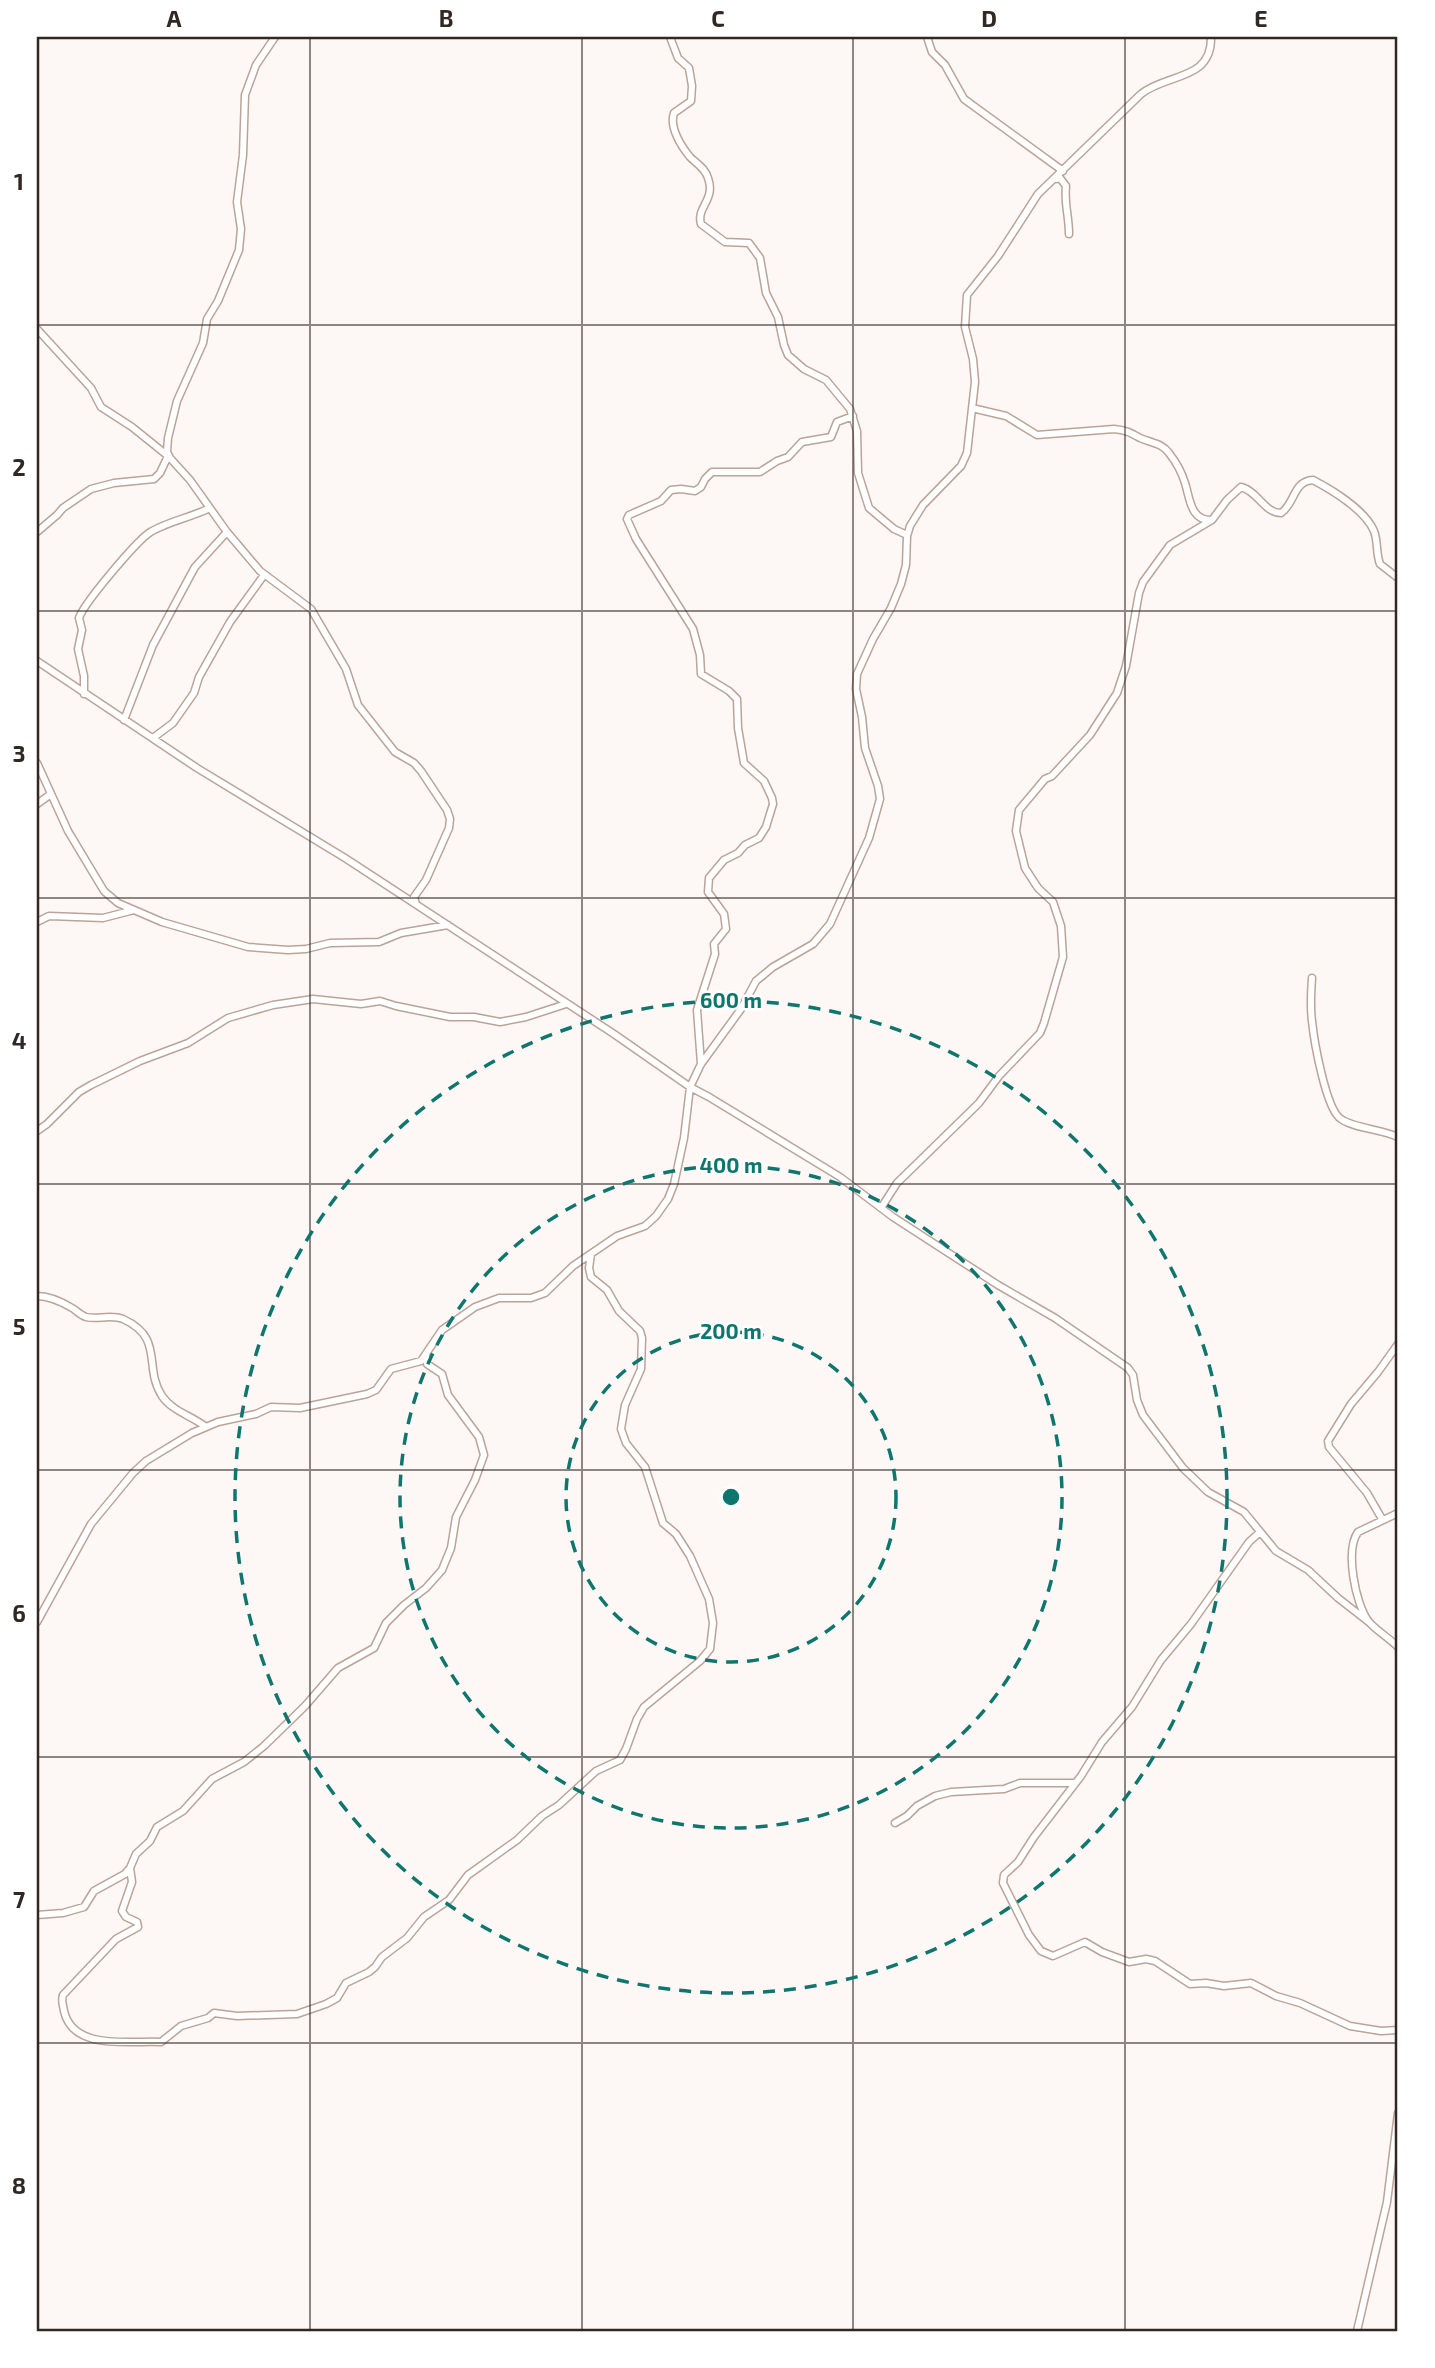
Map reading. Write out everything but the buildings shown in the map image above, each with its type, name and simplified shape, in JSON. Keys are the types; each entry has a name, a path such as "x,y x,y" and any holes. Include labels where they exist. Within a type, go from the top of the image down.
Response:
{"street":[{"path":"37,532 63,508 91,489 114,482 154,479 160,473 168,456 168,438 177,401 203,342 207,319 218,301 240,246 241,229 237,202 243,161 246,89 256,65 275,37"},
{"path":"670,37 677,56 689,68 692,91 691,101 674,113 672,123 686,151 704,170 709,182 709,197 700,214 701,224 724,242 746,242 760,258 766,293 778,317 783,345 788,355 804,369 831,384 846,401 853,416 857,431 858,473 869,508 896,530 907,535"},
{"path":"927,37 932,52 945,65 965,100 1063,171"},
{"path":"37,1622 91,1524 146,1461 206,1427 256,1414 271,1407 300,1408 376,1390 391,1369 418,1363 442,1330 475,1307 499,1298 527,1299 538,1296 548,1290 566,1271 622,1233 648,1224 668,1199 679,1164 690,1087 701,1064 741,1009 757,981 776,965 820,938 835,915 869,838 880,795 865,748 856,681 866,652 901,584 910,526 923,505 964,460 975,373 965,327 967,295 999,256 1038,194 1146,89 1190,73 1201,65 1209,55 1211,37"},
{"path":"1056,178 1066,186 1064,199 1069,234"},
{"path":"37,329 91,388 102,407 168,456 264,575 311,609 346,669 358,705 395,752 418,767 449,815 449,828 430,873 414,897 416,905"},
{"path":"972,408 1006,416 1037,435 1114,429 1127,430 1140,438 1153,441 1170,454 1185,483 1192,508 1202,518 1212,520"},
{"path":"701,1064 697,1010 714,956 714,944 726,929 724,914 709,894 707,884 716,867 762,834 772,810 772,798 764,781 744,763 737,699 701,674 700,655 693,629 636,539 627,519 629,515 661,501 671,490 695,491 712,472 764,470 788,457 802,442 832,436 837,422 853,416"},
{"path":"881,1208 897,1182 979,1103 999,1076 1034,1039 1044,1023 1063,957 1061,926 1053,902 1038,888 1026,868 1016,831 1018,814 1045,779 1052,776 1090,735 1117,693 1126,666 1143,582 1170,545 1212,520 1230,496 1241,487 1248,489 1271,511 1281,513 1288,508 1300,486 1313,480 1349,502 1367,522 1374,531 1380,564 1398,578"},
{"path":"84,694 84,676 78,649 82,632 79,618 84,607 130,551 150,532 210,508"},
{"path":"124,720 153,645 188,578 227,532"},
{"path":"153,738 173,723 194,693 199,677 235,613 264,575"},
{"path":"37,661 206,774 273,813 448,925 690,1087 840,1177 881,1208 1055,1318 1128,1368 1133,1376 1143,1415 1182,1467 1208,1492 1244,1512 1276,1551 1308,1570 1398,1647"},
{"path":"37,763 68,831 104,891 118,903 134,911 258,949 299,950 330,943 379,942 401,933 448,925"},
{"path":"37,804 51,794"},
{"path":"37,922 49,916 103,918 134,911"},
{"path":"1312,978 1311,1018 1326,1090 1336,1116 1345,1122 1381,1130 1398,1137"},
{"path":"37,1131 51,1121 79,1092 91,1085 140,1061 186,1044 229,1018 273,1005 313,999 360,1004 380,1001 450,1017 468,1016 500,1022 526,1017 567,1003"},
{"path":"130,1868 132,1882 122,1911 126,1917 137,1922 138,1927 116,1939 63,1995 65,2018 78,2030 91,2038 116,2043 149,2040 161,2042 181,2026 208,2018 214,2013 231,2016 286,2015 326,2004 337,1998 346,1983 375,1967 382,1957 407,1938 424,1917 449,1900 472,1871 517,1840 596,1771 620,1760 644,1707 701,1661 709,1651 713,1623 709,1599 690,1556 676,1534 663,1523 645,1467 626,1443 621,1429 625,1405 641,1369 640,1331 619,1311 607,1290 591,1277 591,1254"},
{"path":"37,1296 53,1299 83,1316 114,1316 135,1327 150,1345 153,1378 163,1397 206,1427"},
{"path":"1382,1519 1374,1503 1329,1447 1328,1441 1351,1404 1398,1344"},
{"path":"37,1915 63,1913 84,1907 94,1891 125,1874 136,1854 161,1824 185,1809 212,1779 244,1762 264,1746 305,1706 338,1668 373,1648 386,1623 442,1570 451,1548 456,1517 480,1466 483,1450 479,1437 448,1395 442,1374 427,1364 426,1355"},
{"path":"1370,1623 1358,1595 1351,1547 1358,1532 1398,1513"},
{"path":"1260,1532 1249,1542 1191,1624 1161,1660 1132,1707 1102,1742 1075,1783 1003,1879 1038,1949 1054,1955 1085,1942 1129,1962 1153,1960 1189,1984 1224,1986 1251,1983 1350,2026 1398,2031"},
{"path":"895,1823 917,1806 943,1794 975,1789 1004,1789 1020,1783 1075,1783"},
{"path":"1357,2331 1381,2232 1398,2113"},
{"path":"1390,2183 1398,2180"}]}
